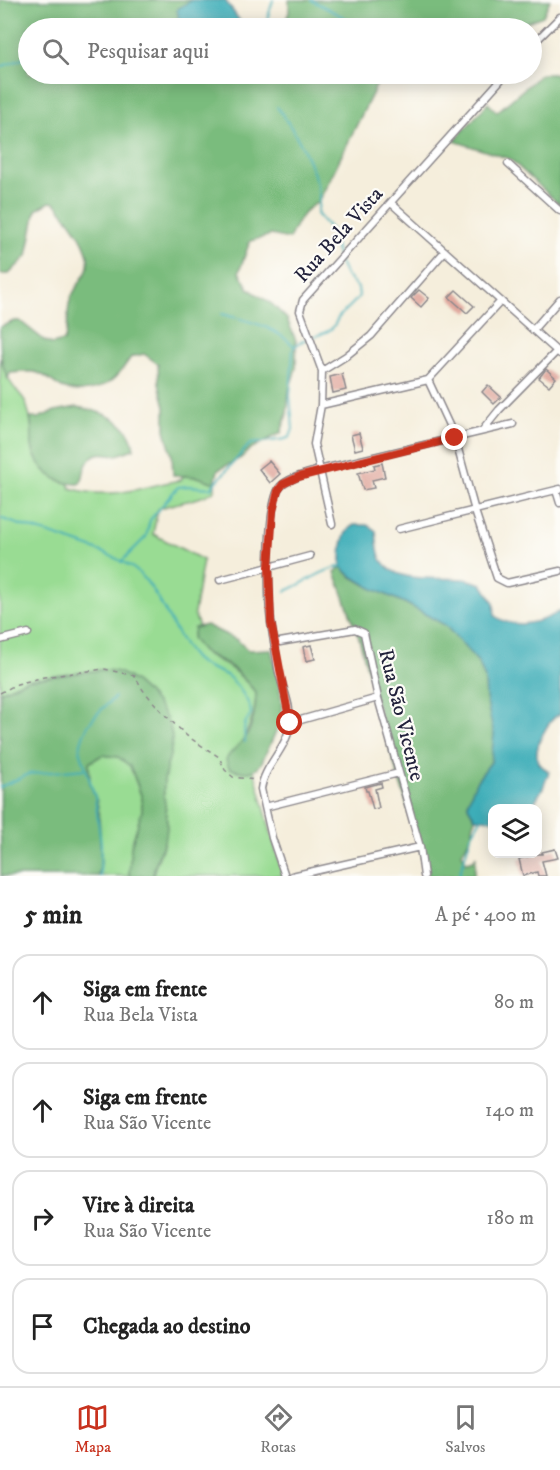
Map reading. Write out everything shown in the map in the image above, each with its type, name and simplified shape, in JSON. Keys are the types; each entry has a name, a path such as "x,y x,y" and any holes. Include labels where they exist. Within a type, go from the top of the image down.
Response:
{"street":[{"path":"542,34 560,17"},
{"name":"Rua Bela Vista","path":"332,524 314,444 321,405 322,371 300,311 303,300 497,84"},
{"path":"508,164 560,211"},
{"path":"391,203 558,352 499,410 482,431"},
{"path":"322,371 371,336 445,251"},
{"path":"533,330 560,299"},
{"path":"321,405 428,380 501,301"},
{"path":"428,380 455,438 475,511 497,578 507,583 560,571"},
{"path":"285,876 272,838 261,789 262,780 283,746 290,723 271,622 269,567 273,511 278,491 283,484 319,470 513,424"},
{"path":"399,529 558,489 560,503"},
{"path":"220,580 310,556"},
{"name":"Rua São Vicente","path":"274,643 355,628 364,633 378,698 420,847 424,876"},
{"path":"0,640 28,633"},
{"path":"290,723 378,698"},
{"path":"266,807 399,773"},
{"path":"292,876 420,847"}],"path":[{"path":"0,693 17,684 44,677 104,669 135,675 143,690 163,713 187,736 219,757 225,770 233,777 244,780 262,780"}],"green space":[{"path":"0,0 192,0 180,18 18,18 18,84 377,84 318,203 308,208 289,239 271,235 250,241 239,272 249,289 272,304 287,319 296,341 296,368 281,433 250,449 241,458 218,470 215,483 198,477 173,475 172,456 165,430 165,406 159,384 158,364 144,354 131,357 110,382 89,390 64,389 35,372 10,373 8,379 0,348 0,327 20,321 52,344 64,341 70,300 86,272 88,254 80,235 55,203 50,202 36,210 27,256 9,274 0,274"},
{"path":"289,0 550,0 543,16 538,18 286,18"},
{"path":"560,69 560,205 510,159 454,141 488,103 497,112 529,84 542,84 542,74 556,74"},
{"path":"0,358 9,380 25,401 38,461 44,470 54,478 69,484 70,488 86,492 113,493 181,480 183,476 198,477 215,483 215,490 209,494 158,509 153,534 203,560 194,614 199,627 194,628 202,652 232,669 256,693 247,732 229,768 250,772 254,770 283,876 153,876 164,840 164,779 172,742 100,670 26,680 0,692"},
{"path":"77,407 105,414 121,424 132,439 134,449 117,455 102,453 95,455 89,461 79,484 71,484 49,474 38,462 32,446 30,418 38,418 55,411"},
{"path":"341,567 350,576 371,588 445,625 479,663 485,679 486,698 494,734 491,762 476,782 468,806 475,818 472,834 462,853 466,862 474,860 476,856 474,876 429,876 382,724 359,638 335,572"},
{"path":"206,625 237,640 248,650 271,649 280,691 281,714 276,732 262,762 252,771 243,772 229,768 226,760 250,729 255,711 256,693 234,669 206,654 196,644 192,638 194,628"},
{"path":"100,670 118,672 136,683 154,700 171,731 172,746 164,788 167,828 153,876 129,876 131,847 142,811 142,798 130,766 118,757 102,755 89,763 90,783 99,814 101,863 98,876 1,876 0,692 26,680"},
{"path":"102,755 118,757 130,766 142,798 142,811 131,847 129,876 98,876 101,863 99,814 90,783 89,763"}],"water":[{"path":"192,0 225,0 238,18 178,18 177,9"},
{"path":"354,525 368,525 376,531 381,559 397,573 419,578 464,579 482,584 494,603 495,616 502,620 519,624 536,622 560,611 560,714 551,722 540,742 538,761 549,772 533,804 488,804 488,820 475,818 468,806 468,801 476,782 491,762 494,734 486,698 485,679 479,663 445,625 371,588 341,567 341,550 349,528"}],"building":[{"path":"419,290 429,298 421,307 411,298"},
{"path":"456,290 474,306 467,313 449,297"},
{"path":"546,369 556,378 549,386 539,378"},
{"path":"342,374 346,390 333,393 330,377"},
{"path":"488,385 501,397 494,404 482,392"},
{"path":"359,433 363,448 355,450 351,435"},
{"path":"269,461 280,474 270,483 259,469"},
{"path":"382,463 385,477 372,480 374,488 363,490 358,473 375,469 374,465"},
{"path":"311,645 315,659 306,661 303,647"},
{"path":"381,783 382,787 375,789 379,808 373,809 365,787"},
{"path":"555,849 558,858 542,861 546,876 538,876 537,872 523,876 519,859 542,858 542,852"}],"waterway":[{"path":"268,18 273,0"},
{"path":"311,0 345,18"},
{"path":"0,67 18,61"},
{"path":"121,562 146,537 150,520 178,487 211,488 250,444 290,437 293,429 290,396 293,349 306,339 333,328 359,296 358,288 346,276 338,259 332,231 317,214 319,195 309,161 291,127 277,107"},
{"path":"222,314 269,329 294,346"},
{"path":"0,518 97,550 117,559 143,577 194,658 205,666 226,675 243,695 251,711 244,726 245,742"},
{"path":"286,591 321,573 343,566"},
{"path":"100,876 101,844 95,797 80,750 87,727 115,697"},
{"path":"0,787 29,774 86,769"},
{"path":"459,876 471,836 482,817"}],"route":[{"path":"290,723 271,622 269,585 273,511 278,491 283,484 319,470 455,438"}]}
